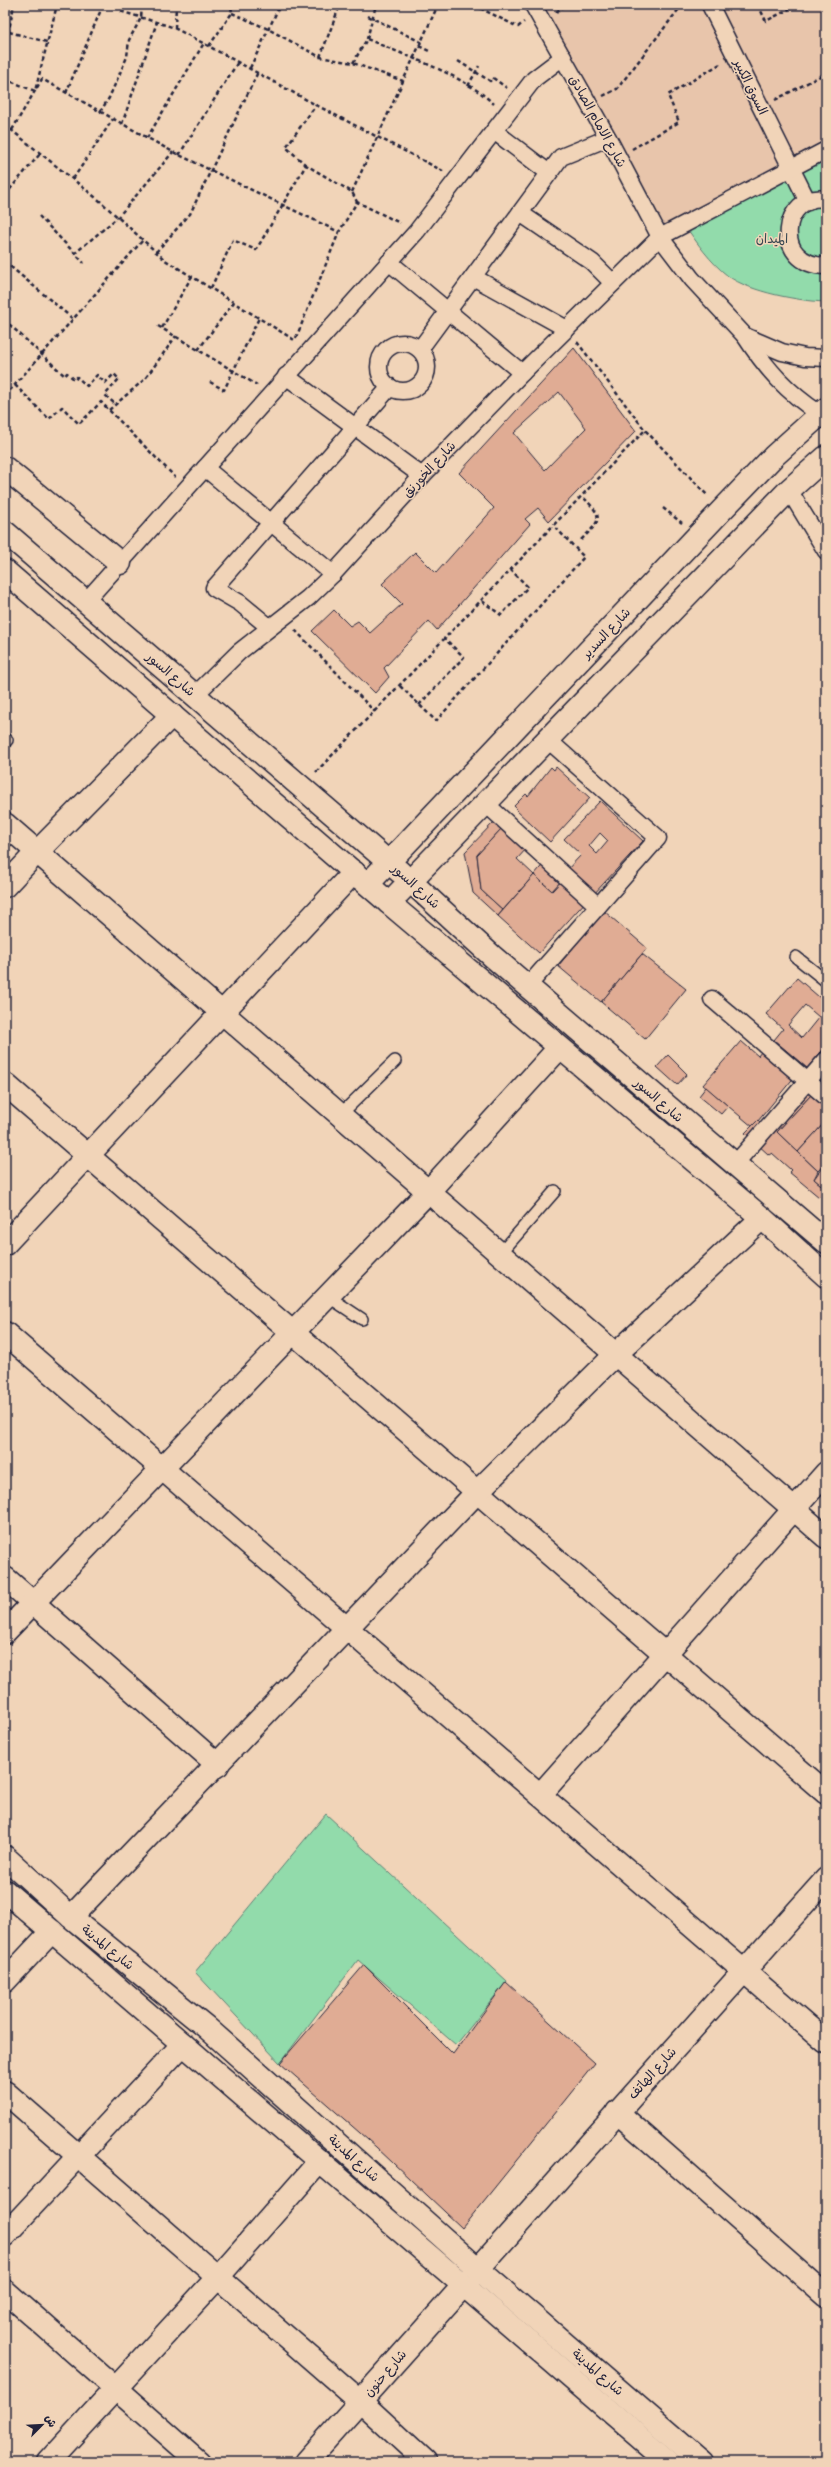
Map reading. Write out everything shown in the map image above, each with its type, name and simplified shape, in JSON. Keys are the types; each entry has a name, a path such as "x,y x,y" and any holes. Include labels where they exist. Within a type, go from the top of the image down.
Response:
{"street":[{"name":"السوق الكبير","path":"710,5 808,202"},
{"name":"شارع الامام الصادق","path":"536,9 608,138 660,237 697,285 745,336 777,379 794,397 823,411"},
{"path":"86,602 310,349 417,231 534,79 563,57"},
{"path":"494,131 549,173"},
{"path":"420,349 561,157 608,138"},
{"name":"شارع الخورنق","path":"195,695 239,652 308,598 333,574 422,476 522,373 660,237 826,150"},
{"path":"826,199 808,202 794,214 789,224 788,236 791,247 797,256 811,264 826,266"},
{"path":"520,213 592,262 613,283"},
{"path":"389,262 522,373"},
{"path":"473,277 567,329"},
{"path":"745,336 782,352 805,357 826,358"},
{"path":"398,343 414,345 420,349 427,363 425,379 419,385 409,390 397,390 390,387 384,381 379,366 385,351 398,343"},
{"path":"286,376 354,428 422,476"},
{"path":"269,627 240,603 214,588 390,387"},
{"name":"شارع السدير","path":"5,1244 223,1013 361,878 389,862 774,456 823,411"},
{"path":"389,903 789,490 826,458"},
{"path":"5,468 120,563"},
{"path":"205,468 333,574"},
{"path":"789,490 826,551"},
{"name":"شارع السور","path":"5,532 389,862 527,987 826,1242"},
{"name":"شارع السور","path":"5,571 475,977 762,1218 826,1276"},
{"path":"622,616 646,637"},
{"path":"5,886 172,715"},
{"path":"527,987 658,838 547,739"},
{"path":"485,803 598,906"},
{"path":"5,824 826,1537"},
{"path":"475,977 492,956"},
{"path":"712,998 826,1097"},
{"path":"5,1632 33,1601 428,1192 559,1048"},
{"path":"735,1164 826,1060"},
{"path":"5,1084 826,1792"},
{"path":"71,1917 348,1629 477,1492 616,1354 762,1218"},
{"path":"5,1333 826,2042"},
{"path":"540,1795 826,1474"},
{"path":"5,1578 218,1765"},
{"name":"شارع المدينة","path":"5,1857 71,1917 206,2027 669,2462"},
{"name":"شارع الهاتف","path":"470,2276 826,1879"},
{"name":"شارع المدينة","path":"5,1891 320,2161 470,2276 702,2462"},
{"path":"5,1981 52,1931"},
{"path":"5,2235 183,2044"},
{"path":"5,2092 360,2401 426,2462"},
{"path":"617,2112 826,2296"},
{"path":"48,2462 218,2277 320,2161"},
{"name":"شارع حنون","path":"306,2462 470,2276"},
{"path":"5,2291 199,2462"}],"lane":[{"path":"796,957 826,981"},
{"path":"340,1115 396,1061"},
{"path":"500,1254 555,1191"},
{"path":"329,1296 362,1319"}],"path":[{"path":"5,67 6,38 9,32 14,5"},
{"path":"35,91 57,5"},
{"path":"66,93 103,5"},
{"path":"119,5 120,11 175,28 316,105 458,178"},
{"path":"100,112 109,98 126,57 129,40 141,18 142,5"},
{"path":"175,28 176,5"},
{"path":"209,46 232,13 232,5"},
{"path":"250,68 280,5"},
{"path":"320,57 340,5"},
{"path":"353,63 367,39 370,17 376,5"},
{"path":"352,192 438,5"},
{"path":"474,5 518,27 536,9"},
{"path":"589,105 616,89 682,5"},
{"path":"758,5 766,21 797,5"},
{"path":"232,13 268,29 320,57 353,63 403,81"},
{"path":"370,17 421,42"},
{"path":"5,18 11,20"},
{"path":"122,124 157,22"},
{"path":"9,32 48,42"},
{"path":"367,39 413,59 482,93 506,115"},
{"path":"147,138 204,43"},
{"path":"419,46 431,52"},
{"path":"617,157 679,122 668,95 735,55"},
{"path":"458,61 490,81 493,78 520,98"},
{"path":"179,155 238,62"},
{"path":"468,86 479,66"},
{"path":"156,252 190,214 212,171 258,72"},
{"path":"761,107 826,73"},
{"path":"5,79 35,91"},
{"path":"12,130 42,79 173,152 339,232"},
{"path":"316,105 286,147 306,165 352,192 357,202 417,231"},
{"path":"73,179 113,119"},
{"path":"5,124 118,217 156,252 310,349"},
{"path":"74,254 118,217 173,152"},
{"path":"5,195 40,154"},
{"path":"211,288 233,240 256,250 281,205 306,165"},
{"path":"295,340 339,232 357,202"},
{"path":"39,216 84,263"},
{"path":"5,396 143,240"},
{"path":"5,262 73,320"},
{"path":"5,271 10,266"},
{"path":"162,328 192,276"},
{"path":"198,350 234,302"},
{"path":"210,382 224,390 259,318"},
{"path":"5,331 10,326 65,376 68,373 75,380 77,377 87,386 97,375 105,384 114,374 119,379 105,394 115,404"},
{"path":"158,326 271,393"},
{"path":"567,329 645,430 722,511"},
{"path":"109,410 154,368 176,336"},
{"path":"15,385 49,419 62,407 79,424 101,402 186,488"},
{"path":"302,787 645,430"},
{"path":"581,540 598,523 600,518 597,511 582,496"},
{"path":"400,686 436,721 584,557 554,526"},
{"path":"482,601 501,615 528,587 511,570"},
{"path":"282,617 375,712"},
{"path":"419,705 464,657 445,639"}],"shaded area":[{"path":"534,5 826,5 826,150 660,237"}],"green space":[{"name":"الميدان","path":"826,150 826,302 802,300 775,295 737,282 715,265 684,224"},
{"path":"326,1814 507,1981 456,2045 358,1960 280,2063 195,1972"}],"building":[{"path":"574,348 636,431 549,521 538,508 525,519 530,524 437,630 429,621 384,668 389,677 375,693 312,631 334,610 350,626 358,621 370,633 402,604 382,584 415,552 436,573 494,508 459,473","holes":["559,392 586,428 545,470 514,433"]},
{"path":"551,767 554,770 556,767 590,798 550,842 516,810 517,809 514,806 526,794 528,796"},
{"path":"600,801 643,841 592,896 565,872 581,855 564,839","holes":["600,833 608,841 597,854 589,846"]},
{"path":"495,821 502,828 477,855 481,890 503,910 498,916 473,893 465,852"},
{"path":"502,828 527,848 517,859 534,875 503,910 481,890 477,855"},
{"path":"545,862 565,877 552,891 534,875"},
{"path":"534,875 552,891 565,877 588,899 539,953 498,916"},
{"path":"604,911 647,948 601,1002 558,966"},
{"path":"642,954 686,989 645,1039 601,1002"},
{"path":"797,978 826,1003 826,1046 807,1068 774,1040 783,1029 766,1014","holes":["805,1005 819,1017 802,1038 788,1025"]},
{"path":"741,1041 758,1056 764,1048 796,1075 753,1127 703,1085"},
{"path":"826,1046 826,1079 821,1084 826,1088 826,1107 812,1094 777,1132 818,1171 814,1179 826,1189 819,1197 789,1172 791,1170 772,1153 769,1155 745,1133 758,1120 762,1124"},
{"path":"668,1055 687,1074 677,1085 657,1067"},
{"path":"706,1087 728,1106 721,1114 699,1096"},
{"path":"812,1094 826,1107 826,1121 798,1152 777,1132"},
{"path":"826,1121 826,1162 818,1171 798,1152"},
{"path":"826,1162 826,1189 814,1179"},
{"path":"364,1965 453,2054 506,1982 595,2063 462,2228 376,2147 280,2063"}]}
